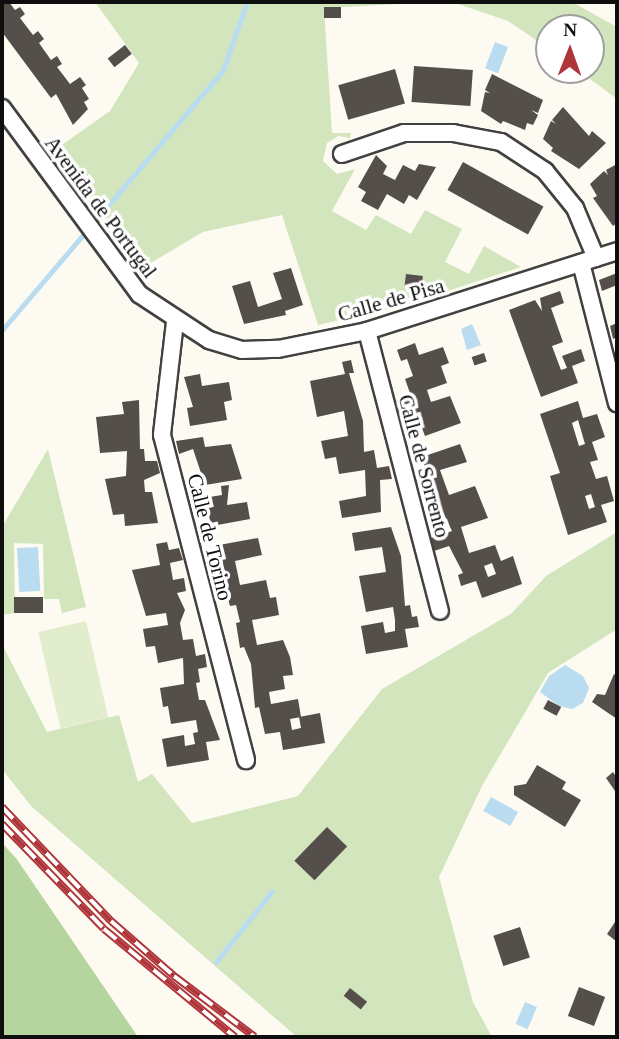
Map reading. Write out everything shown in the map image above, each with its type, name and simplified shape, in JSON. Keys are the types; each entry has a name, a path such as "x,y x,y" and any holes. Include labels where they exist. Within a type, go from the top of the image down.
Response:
{"street":[{"name":"Avenida de Portugal","path":"2,108 119,272 139,295 175,322"},
{"path":"342,154 404,133 453,133 501,142 545,171 575,208 617,403"},
{"name":"Calle de Pisa","path":"175,322 209,340 242,350 278,349 367,331 617,251"},
{"name":"Calle de Torino","path":"175,322 162,435 246,760"},
{"name":"Calle de Sorrento","path":"367,331 440,611"}],"green space":[{"path":"95,2 439,2 324,8 332,133 351,133 350,138 338,136 327,143 323,161 337,174 355,169 332,211 366,230 376,215 411,234 425,210 462,229 445,262 469,274 484,246 521,267 402,306 318,325 282,215 203,232 137,271 52,152 110,111 139,63"},
{"path":"452,2 572,2 594,14 535,14 535,39 508,21"},
{"path":"605,20 617,27 617,99 597,84 605,84"},
{"path":"48,449 86,607 62,613 59,599 44,599 43,544 14,543 15,613 2,615 2,527"},
{"path":"617,532 617,629 548,673 482,786 439,877 473,1002 492,1037 297,1037 31,806 2,769 2,644 47,732 119,715 138,782 152,774 192,823 298,796 382,689 512,613 546,576"},
{"path":"86,621 108,717 61,728 38,632"},
{"path":"2,843 16,858 138,1037 2,1037"}],"water":[{"path":"495,42 508,47 498,73 485,68"},
{"path":"472,324 481,345 467,350 461,329"},
{"path":"38,547 40,591 19,592 17,548"},
{"path":"565,665 583,676 589,688 583,703 572,709 559,706 540,692 549,676"},
{"path":"491,797 518,812 510,826 483,811"},
{"path":"525,1002 537,1007 528,1029 516,1024"}],"building":[{"path":"2,2 9,2 15,10 20,7 25,14 20,18 33,35 38,31 44,39 39,43 51,60 57,56 62,64 57,67 70,84 80,77 86,85 82,88 89,99 84,102 88,109 73,125 56,94 51,98 2,32"},
{"path":"324,7 341,7 341,18 324,18"},
{"path":"125,45 132,54 114,67 108,59"},
{"path":"414,66 473,70 470,106 411,102"},
{"path":"395,69 405,104 348,120 338,85"},
{"path":"492,74 543,100 538,113 531,110 538,115 533,125 527,123 525,130 503,121 501,124 481,111 485,92 490,93 485,90"},
{"path":"563,107 589,136 592,131 606,143 579,169 551,151 553,148 543,139 551,121 556,124 552,120"},
{"path":"376,155 387,166 383,174 395,180 403,165 415,171 419,164 436,167 417,200 409,195 404,204 387,194 378,210 361,201 366,192 358,187"},
{"path":"463,162 543,207 528,235 447,190"},
{"path":"617,164 617,223 613,226 593,198 597,196 590,184 604,171 608,175 606,170"},
{"path":"291,268 303,305 285,311 286,315 244,324 232,286 250,281 258,307 282,299 273,273"},
{"path":"617,273 617,285 602,291 599,280"},
{"path":"406,274 423,276 421,288 405,286"},
{"path":"560,291 564,303 551,308 563,342 552,346 561,370 567,368 562,356 581,349 585,361 572,366 578,383 541,397 509,310 535,300 542,311 540,298"},
{"path":"617,323 617,337 613,339 610,326"},
{"path":"415,343 419,355 443,347 449,363 441,366 447,383 427,390 431,402 450,396 461,423 425,436 419,420 403,425 396,401 411,396 405,379 413,376 407,359 401,361 397,350"},
{"path":"484,353 487,362 474,366 472,357"},
{"path":"351,360 354,373 349,373 363,421 364,452 374,450 377,468 389,466 392,479 380,480 381,512 342,518 339,501 366,496 365,470 339,474 336,457 325,459 321,441 348,436 344,411 317,417 310,381 345,374 342,362"},
{"path":"200,374 202,386 229,382 232,400 224,402 227,420 190,426 187,408 193,407 184,377"},
{"path":"139,400 140,449 144,449 145,461 157,461 160,473 144,480 145,492 152,492 158,523 125,526 124,514 113,515 105,479 126,476 127,451 100,453 96,417 124,414 122,402"},
{"path":"578,401 583,418 597,414 605,437 592,442 598,460 590,462 596,479 607,476 614,501 601,505 607,522 568,535 550,476 560,473 540,414","holes":["578,420 585,444 579,446 572,423","591,494 595,507 589,509 585,496"]},
{"path":"203,437 205,447 231,444 242,479 205,485 193,449 179,454 176,441"},
{"path":"460,444 467,462 440,470 449,495 475,486 488,518 461,527 469,553 495,545 501,561 513,556 522,584 482,598 476,581 461,586 458,575 463,573 449,546 434,551 431,538 452,531 437,499 433,500 422,457","holes":["492,563 496,574 488,577 484,566"]},
{"path":"229,485 227,505 247,502 250,519 212,526 203,498 222,495 221,486"},
{"path":"391,527 401,556 405,606 410,605 412,617 417,616 419,627 405,629 408,647 366,654 361,626 383,622 385,633 395,631 395,620 393,607 366,612 359,576 386,572 382,547 355,551 352,533"},
{"path":"258,538 262,555 235,561 240,585 266,580 270,598 276,597 279,615 252,620 257,645 283,640 290,657 293,675 283,676 285,689 269,692 271,704 298,699 301,717 320,713 325,743 283,750 280,732 265,734 259,707 255,708 251,664 244,647 240,648 236,623 240,622 236,605 230,606 218,564 223,563 219,545","holes":["299,717 301,728 292,730 290,719"]},
{"path":"167,542 169,550 179,548 183,560 170,563 173,580 184,578 186,591 177,593 185,610 180,623 183,640 193,639 196,656 205,654 207,667 198,669 200,682 196,683 199,700 205,700 220,740 206,742 209,760 167,767 162,739 184,735 185,746 195,744 193,733 198,732 196,720 171,724 168,706 163,707 160,688 184,684 183,658 158,663 155,646 146,647 143,629 168,625 166,613 146,616 132,570 160,565 156,544"},
{"path":"14,597 43,597 43,613 14,613"},
{"path":"614,674 617,676 617,719 592,702 597,694 605,695"},
{"path":"548,700 561,707 557,716 543,709"},
{"path":"537,765 566,782 562,789 581,800 565,827 514,795 514,786 526,784"},
{"path":"613,772 617,778 615,791 606,778"},
{"path":"327,827 347,846 314,880 294,861"},
{"path":"617,919 617,942 607,934"},
{"path":"520,927 530,957 503,966 493,936"},
{"path":"579,987 605,997 594,1026 568,1016"},
{"path":"350,988 367,1002 361,1010 344,996"}],"waterway":[{"path":"2,330 223,70 247,2"},
{"path":"216,962 272,891"}],"railway":[{"path":"2,807 111,921 174,976 255,1037"},
{"path":"2,824 104,929 235,1037"}]}
